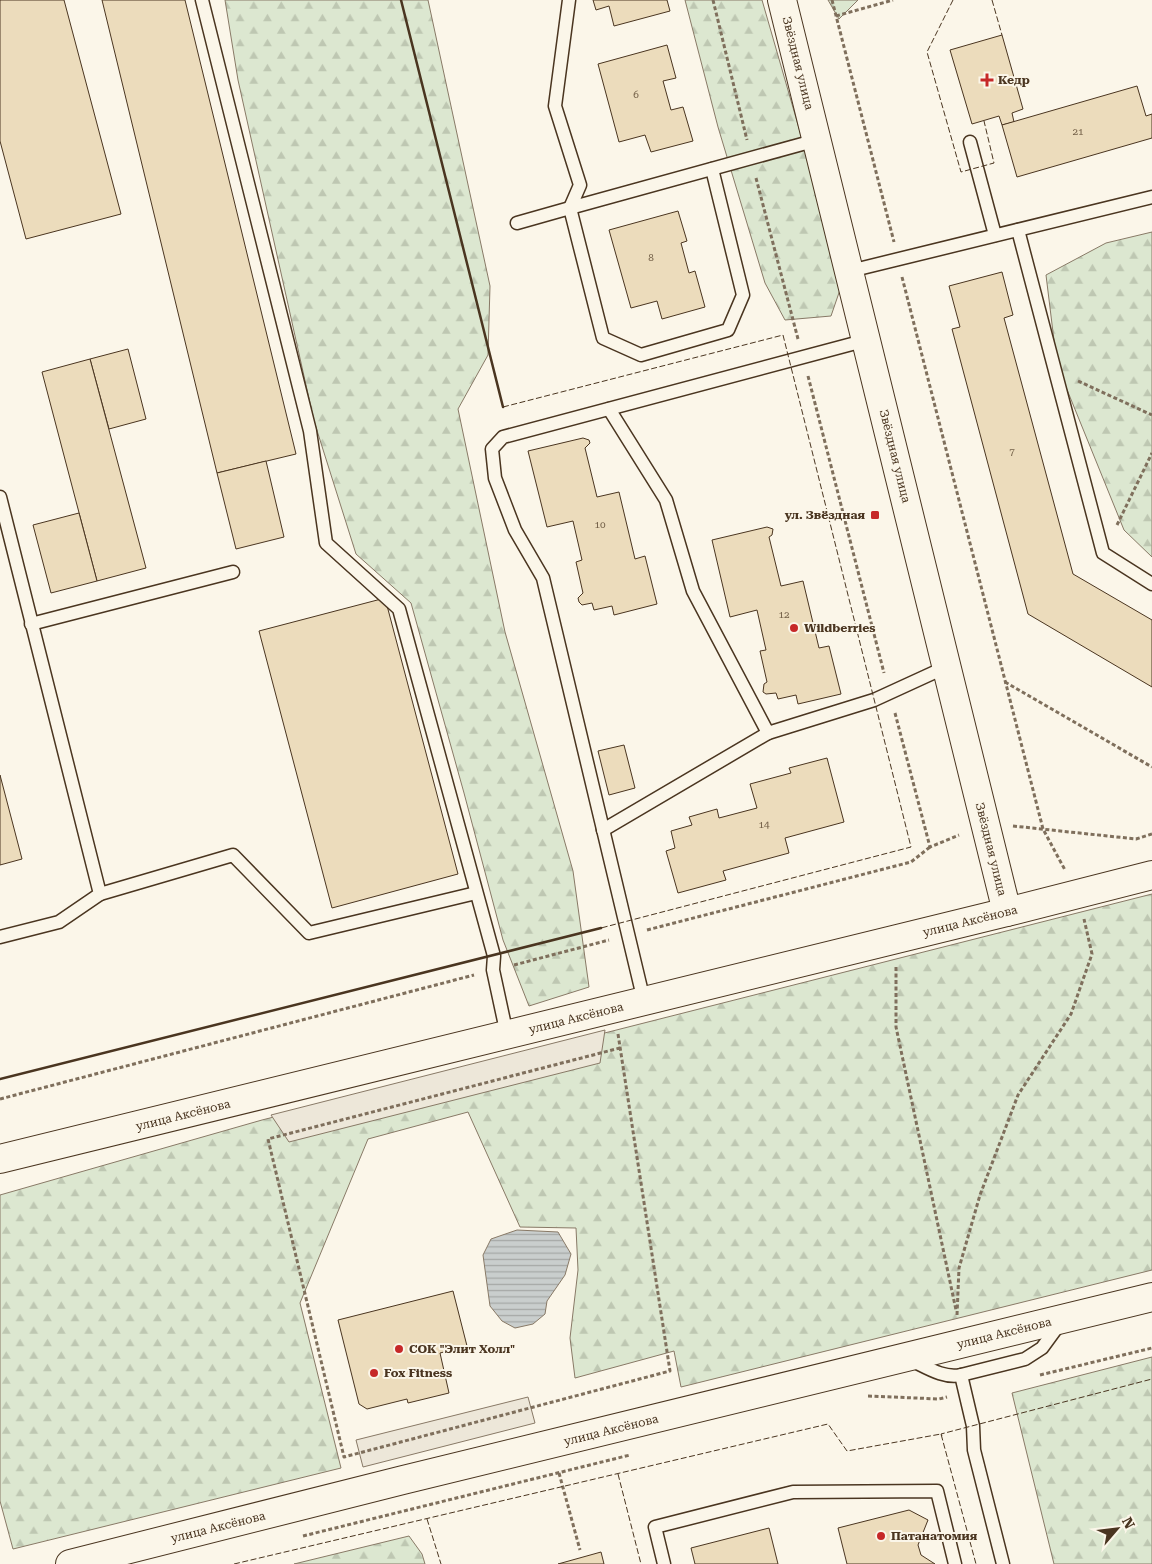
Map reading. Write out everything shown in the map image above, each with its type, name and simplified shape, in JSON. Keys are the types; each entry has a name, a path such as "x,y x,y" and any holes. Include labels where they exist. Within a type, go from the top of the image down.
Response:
{"street":[{"name":"Звёздная улица","path":"782,0 1007,912"},
{"name":"улица Аксёнова","path":"0,1159 896,940 1152,875"},
{"name":"улица Аксёнова","path":"70,1564 403,1480 1152,1298"}],"lane":[{"path":"202,0 310,431 326,542 399,609 494,956 493,970 507,1035"},
{"path":"569,0 555,106 580,185 570,208 603,338 641,355 728,330 743,295 712,169"},
{"path":"517,223 817,140"},
{"path":"970,142 995,235"},
{"path":"850,271 1152,196"},
{"path":"1018,230 1103,553 1152,584"},
{"path":"644,1001 543,578 515,530 495,478 492,449 503,437 867,340"},
{"path":"609,409 666,500 693,591 768,733"},
{"path":"0,497 100,894"},
{"path":"31,624 233,572"},
{"path":"603,830 768,733 874,700 946,667"},
{"path":"0,937 59,922 100,894 233,855 309,933 476,893"},
{"path":"906,1357 941,1374 961,1375 1025,1359 1042,1348 1063,1319"},
{"path":"961,1375 973,1426 974,1450 1003,1564"},
{"path":"664,1564 654,1527 793,1492 936,1491 955,1564"}],"path":[{"path":"713,0 751,158 930,848"},
{"path":"832,0 1042,829 1079,894 1092,954 1071,1014 1018,1095 983,1186 959,1268 957,1315"},
{"path":"836,16 893,0"},
{"path":"1055,370 1152,415"},
{"path":"1103,553 1152,454"},
{"path":"1005,682 1152,767"},
{"path":"0,1099 911,862 930,848 984,824 1136,839 1152,834"},
{"path":"896,940 896,1026 964,1343"},
{"path":"614,1009 670,1371 344,1458 268,1139 620,1048"},
{"path":"1036,1376 1152,1348"},
{"path":"860,1396 939,1399 965,1393"},
{"path":"303,1536 635,1454"},
{"path":"559,1474 580,1550"}],"green space":[{"path":"225,0 428,0 490,286 488,355 458,409 505,632 573,871 589,987 529,1006 503,940 411,603 356,554 314,421 238,80"},
{"path":"685,0 762,0 843,281 831,316 785,320 765,283 718,127"},
{"path":"828,0 858,0 839,19"},
{"path":"1152,232 1152,557 1124,530 1057,365 1046,275 1106,243"},
{"path":"1152,894 1152,1270 681,1387 674,1351 575,1378 570,1338 578,1270 576,1228 520,1227 468,1112 368,1139 300,1303 341,1468 13,1549 0,1501 0,1195 262,1120"},
{"path":"1152,1357 1152,1564 1054,1564 1012,1393"},
{"path":"409,1536 422,1554 425,1564 294,1564"}],"shaded area":[{"path":"605,1030 600,1063 289,1142 271,1115"},
{"path":"517,1230 558,1232 571,1254 565,1275 547,1301 545,1314 533,1324 515,1328 502,1321 490,1306 483,1255 491,1239"},
{"path":"528,1397 535,1423 363,1467 356,1440"}],"building":[{"path":"0,0 64,0 121,214 26,239 0,141"},
{"path":"102,0 185,0 296,454 217,473"},
{"path":"593,0 667,0 670,11 614,26 609,6 596,10"},
{"name":"Кедр","path":"1002,35 1023,109 1012,113 1014,122 1002,125 999,116 972,124 950,50"},
{"path":"667,45 676,78 663,81 671,110 683,107 693,141 651,152 645,135 619,142 598,64"},
{"path":"1137,86 1146,116 1152,114 1152,138 1017,177 1002,125"},
{"path":"678,211 687,241 681,243 689,273 695,271 705,307 662,319 657,301 631,308 609,230"},
{"path":"1002,272 1013,315 1004,318 1073,574 1152,620 1152,687 1028,614 952,329 960,327 949,286"},
{"path":"128,349 146,419 109,429 90,359"},
{"path":"90,359 146,568 97,581 42,372"},
{"path":"583,438 589,440 590,443 585,448 597,497 619,492 635,559 645,556 657,604 614,615 612,606 594,610 592,603 582,605 579,602 578,598 583,593 576,562 582,560 573,521 547,527 528,451"},
{"path":"266,461 284,537 236,549 217,473"},
{"path":"79,513 97,581 51,593 33,525"},
{"path":"767,527 773,529 772,535 769,537 781,586 803,581 819,648 829,646 841,694 798,704 796,695 778,699 776,693 766,694 763,692 764,684 767,682 760,651 766,650 757,610 730,617 712,540"},
{"path":"385,598 458,874 332,908 259,631"},
{"path":"624,745 635,788 609,795 598,751"},
{"path":"827,758 844,822 785,838 789,853 723,871 726,880 678,893 666,851 675,848 671,831 692,825 689,817 717,809 719,818 757,808 750,784 791,773 789,768"},
{"path":"0,775 22,859 0,865"},
{"name":"СОК \"Элит Холл\"","path":"453,1291 467,1346 440,1353 449,1393 408,1403 407,1399 367,1409 359,1404 338,1320"},
{"name":"Патанатомия","path":"909,1510 928,1520 918,1545 921,1555 935,1564 847,1564 838,1528"},
{"path":"769,1528 778,1564 695,1564 691,1548"},
{"path":"601,1552 604,1564 558,1564"}],"fence":[{"path":"953,0 927,52 961,172 994,163 984,121"},
{"path":"992,0 1002,35"},
{"path":"503,407 783,335 911,847 601,928"},
{"path":"942,1436 941,1434 1152,1379"},
{"path":"234,1564 828,1424 847,1451 941,1434 976,1564"},
{"path":"618,1474 641,1564"},
{"path":"427,1519 441,1564"}],"wall":[{"path":"401,0 503,407"},
{"path":"0,1079 601,928"}],"place":[{"name":"Кедр","path":"987,80"},
{"name":"ул. Звёздная","path":"875,515"},
{"name":"Wildberries","path":"794,628"},
{"name":"СОК \"Элит Холл\"","path":"399,1349"},
{"name":"Fox Fitness","path":"374,1373"},
{"name":"Патанатомия","path":"881,1536"}]}
